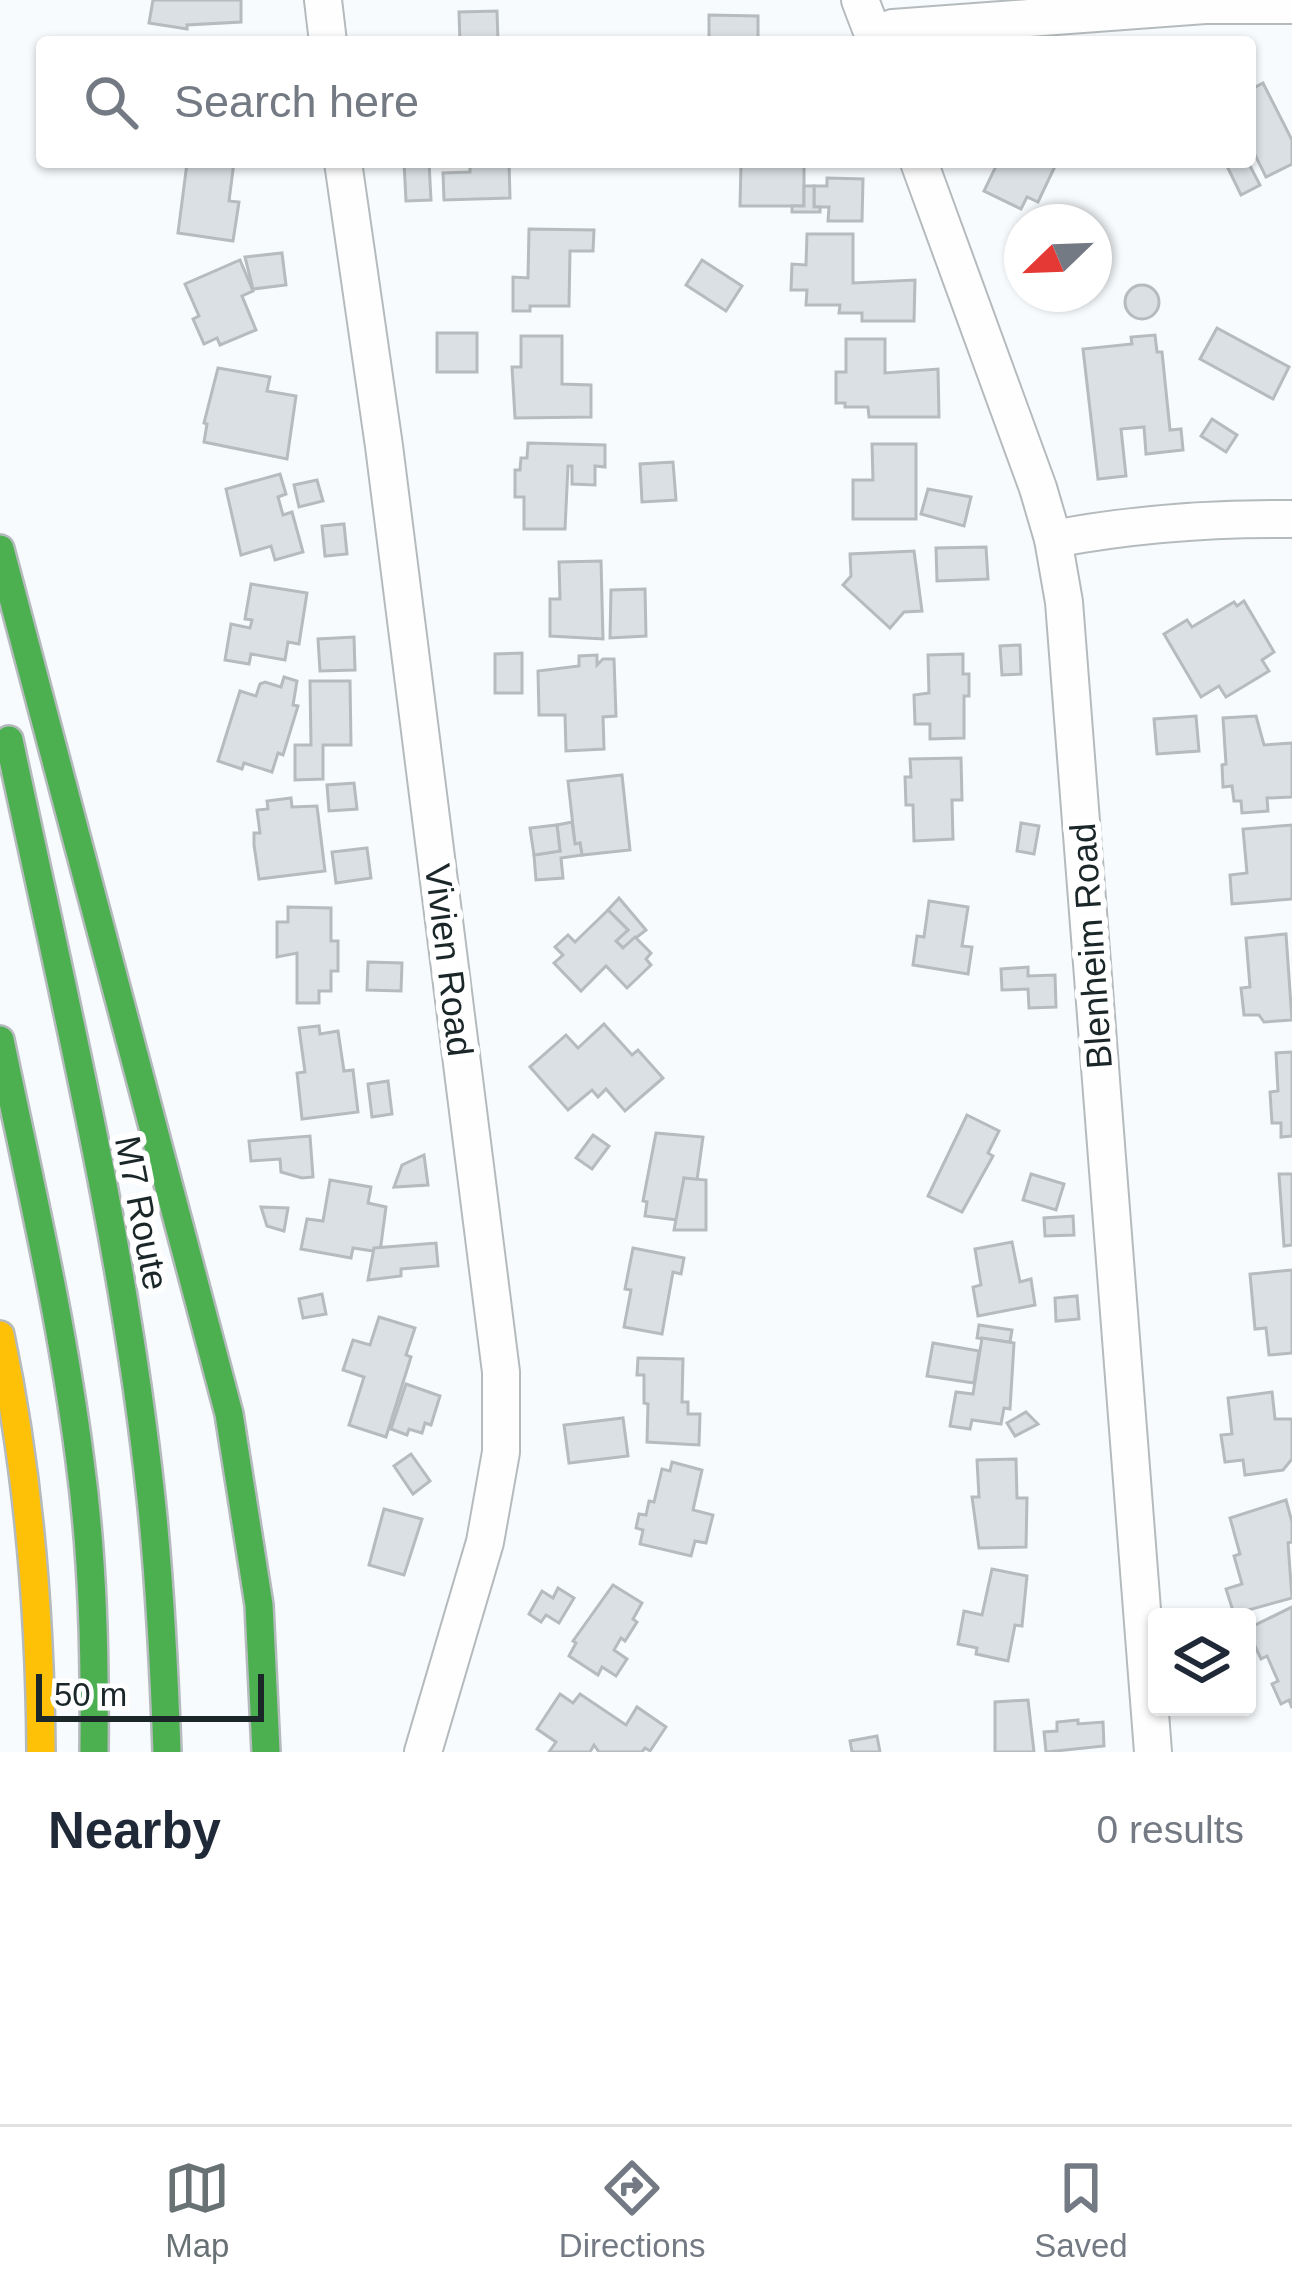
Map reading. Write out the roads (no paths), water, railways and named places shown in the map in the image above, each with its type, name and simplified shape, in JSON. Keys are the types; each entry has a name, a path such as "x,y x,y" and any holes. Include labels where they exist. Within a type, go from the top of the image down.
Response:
{"highway":[{"path":"0,549 229,1414 259,1605 266,1752"},
{"name":"M7 Route","path":"5,719 120,1280 141,1407 166,1651 167,1752"},
{"path":"0,1040 67,1373 87,1524 95,1661 94,1752"},
{"path":"0,1335 11,1383 35,1578 41,1752"}],"street":[{"path":"322,0 327,36"},
{"path":"870,26 1205,4 1292,5"},
{"name":"Vivien Road","path":"344,168 384,446 501,1372 501,1452 485,1542 423,1752"},
{"name":"Blenheim Road","path":"921,168 1053,539 1064,602 1153,1752"},
{"path":"1053,539 1108,528 1191,521 1292,519"}]}
